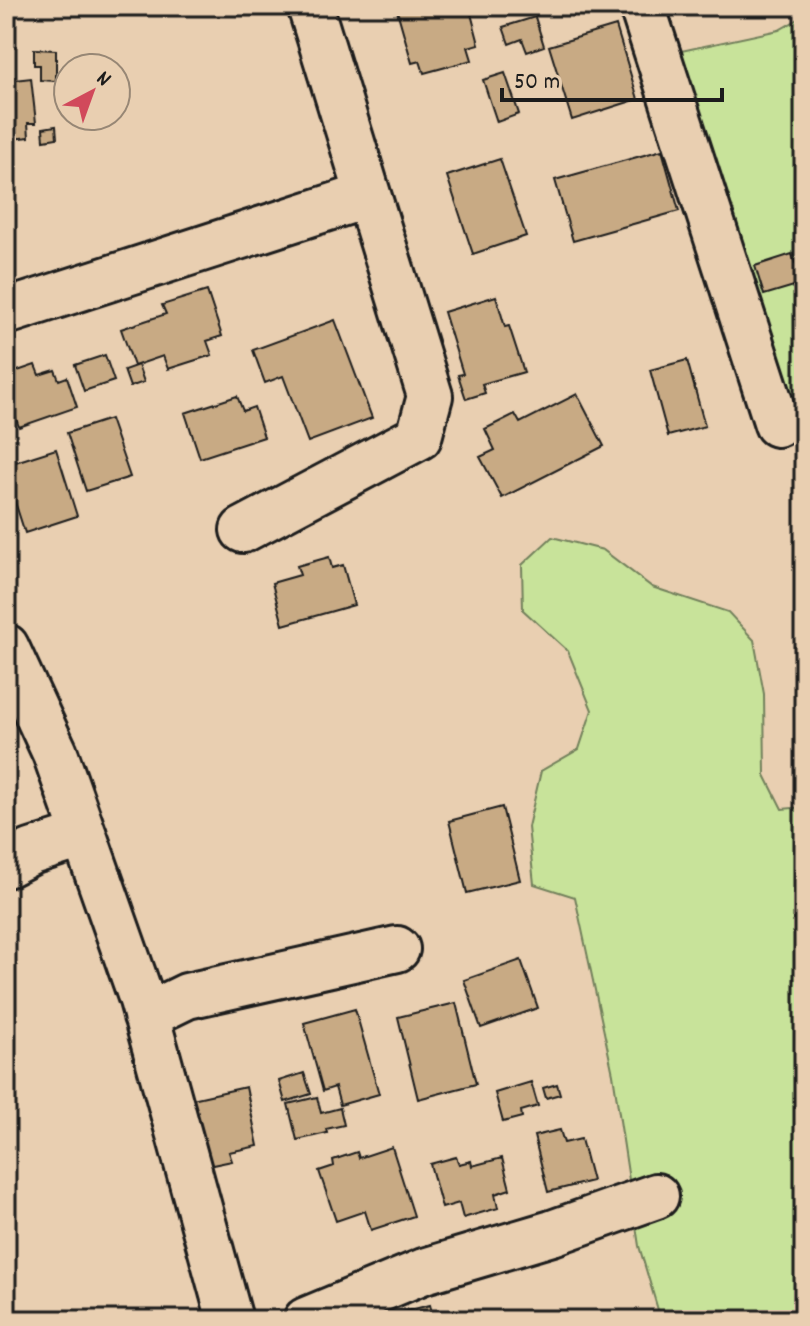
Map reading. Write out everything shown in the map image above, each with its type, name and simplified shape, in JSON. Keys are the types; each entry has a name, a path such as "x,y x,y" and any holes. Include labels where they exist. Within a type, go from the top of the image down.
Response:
{"street":[{"path":"243,530 419,437 430,396 310,6"},
{"path":"642,6 777,424"},
{"path":"6,312 368,195"},
{"path":"6,647 55,753 146,1016 230,1320"},
{"path":"6,865 31,852 84,835"},
{"path":"146,1016 187,996 397,949"},
{"path":"306,1320 424,1271 552,1233 656,1196"}],"green space":[{"path":"804,16 804,439 786,429 672,53 779,30"},
{"path":"552,537 603,550 652,587 728,612 754,640 764,694 765,775 782,809 804,807 804,1320 661,1320 639,1246 613,1074 575,897 534,884 528,827 541,771 579,749 592,710 568,651 523,610 522,565"}],"building":[{"path":"469,6 479,44 468,47 472,60 424,73 420,61 412,63 396,7"},
{"path":"535,17 544,46 527,52 522,39 509,44 503,27"},
{"path":"616,26 638,99 572,120 549,46"},
{"path":"34,49 56,50 52,52 52,81 40,80 40,65 34,65"},
{"path":"505,73 519,114 497,122 483,80"},
{"path":"31,78 36,123 28,123 29,137 12,139 10,125 6,126 6,81"},
{"path":"52,127 57,138 44,140 43,128"},
{"path":"662,150 679,211 573,241 555,180"},
{"path":"500,159 526,236 473,254 447,176"},
{"path":"792,254 795,263 802,261 804,283 764,295 755,266"},
{"path":"207,291 222,336 207,341 212,355 168,369 163,356 134,366 121,329 166,314 162,305"},
{"path":"496,296 524,372 482,384 485,393 466,399 458,375 463,374 444,312"},
{"path":"335,320 372,418 308,442 283,376 265,383 253,350"},
{"path":"105,355 114,381 84,391 75,365"},
{"path":"687,360 705,426 668,436 650,370"},
{"path":"35,365 39,375 55,370 59,380 67,377 77,407 19,427 6,391 6,375"},
{"path":"138,365 144,382 130,387 124,370"},
{"path":"577,394 604,446 502,498 480,457 495,450 485,429 515,414 520,423"},
{"path":"237,396 243,411 254,407 264,437 200,458 185,413"},
{"path":"110,419 130,477 86,491 67,433"},
{"path":"56,449 77,516 25,533 6,474 6,465"},
{"path":"329,557 332,568 343,565 354,605 283,625 272,583 300,575 297,566"},
{"path":"502,807 520,880 467,893 449,821"},
{"path":"521,960 538,1008 481,1028 464,980"},
{"path":"456,1003 476,1084 418,1099 398,1017"},
{"path":"355,1009 379,1094 340,1105 335,1087 323,1091 304,1023"},
{"path":"304,1073 311,1094 285,1102 279,1081"},
{"path":"531,1082 538,1106 521,1111 522,1117 503,1122 495,1093"},
{"path":"557,1084 560,1094 546,1098 543,1088"},
{"path":"246,1087 258,1146 229,1152 232,1161 198,1168 183,1101"},
{"path":"317,1097 321,1113 340,1108 344,1125 326,1129 327,1133 297,1140 288,1104"},
{"path":"560,1130 564,1143 581,1139 592,1181 548,1192 534,1136"},
{"path":"392,1147 414,1216 371,1230 365,1211 336,1221 319,1171 334,1166 333,1160 357,1152 359,1158"},
{"path":"456,1157 459,1164 471,1161 472,1166 502,1158 510,1189 495,1194 498,1208 463,1218 459,1203 442,1208 430,1164"},
{"path":"430,1305 434,1320 395,1320 394,1314"}]}
